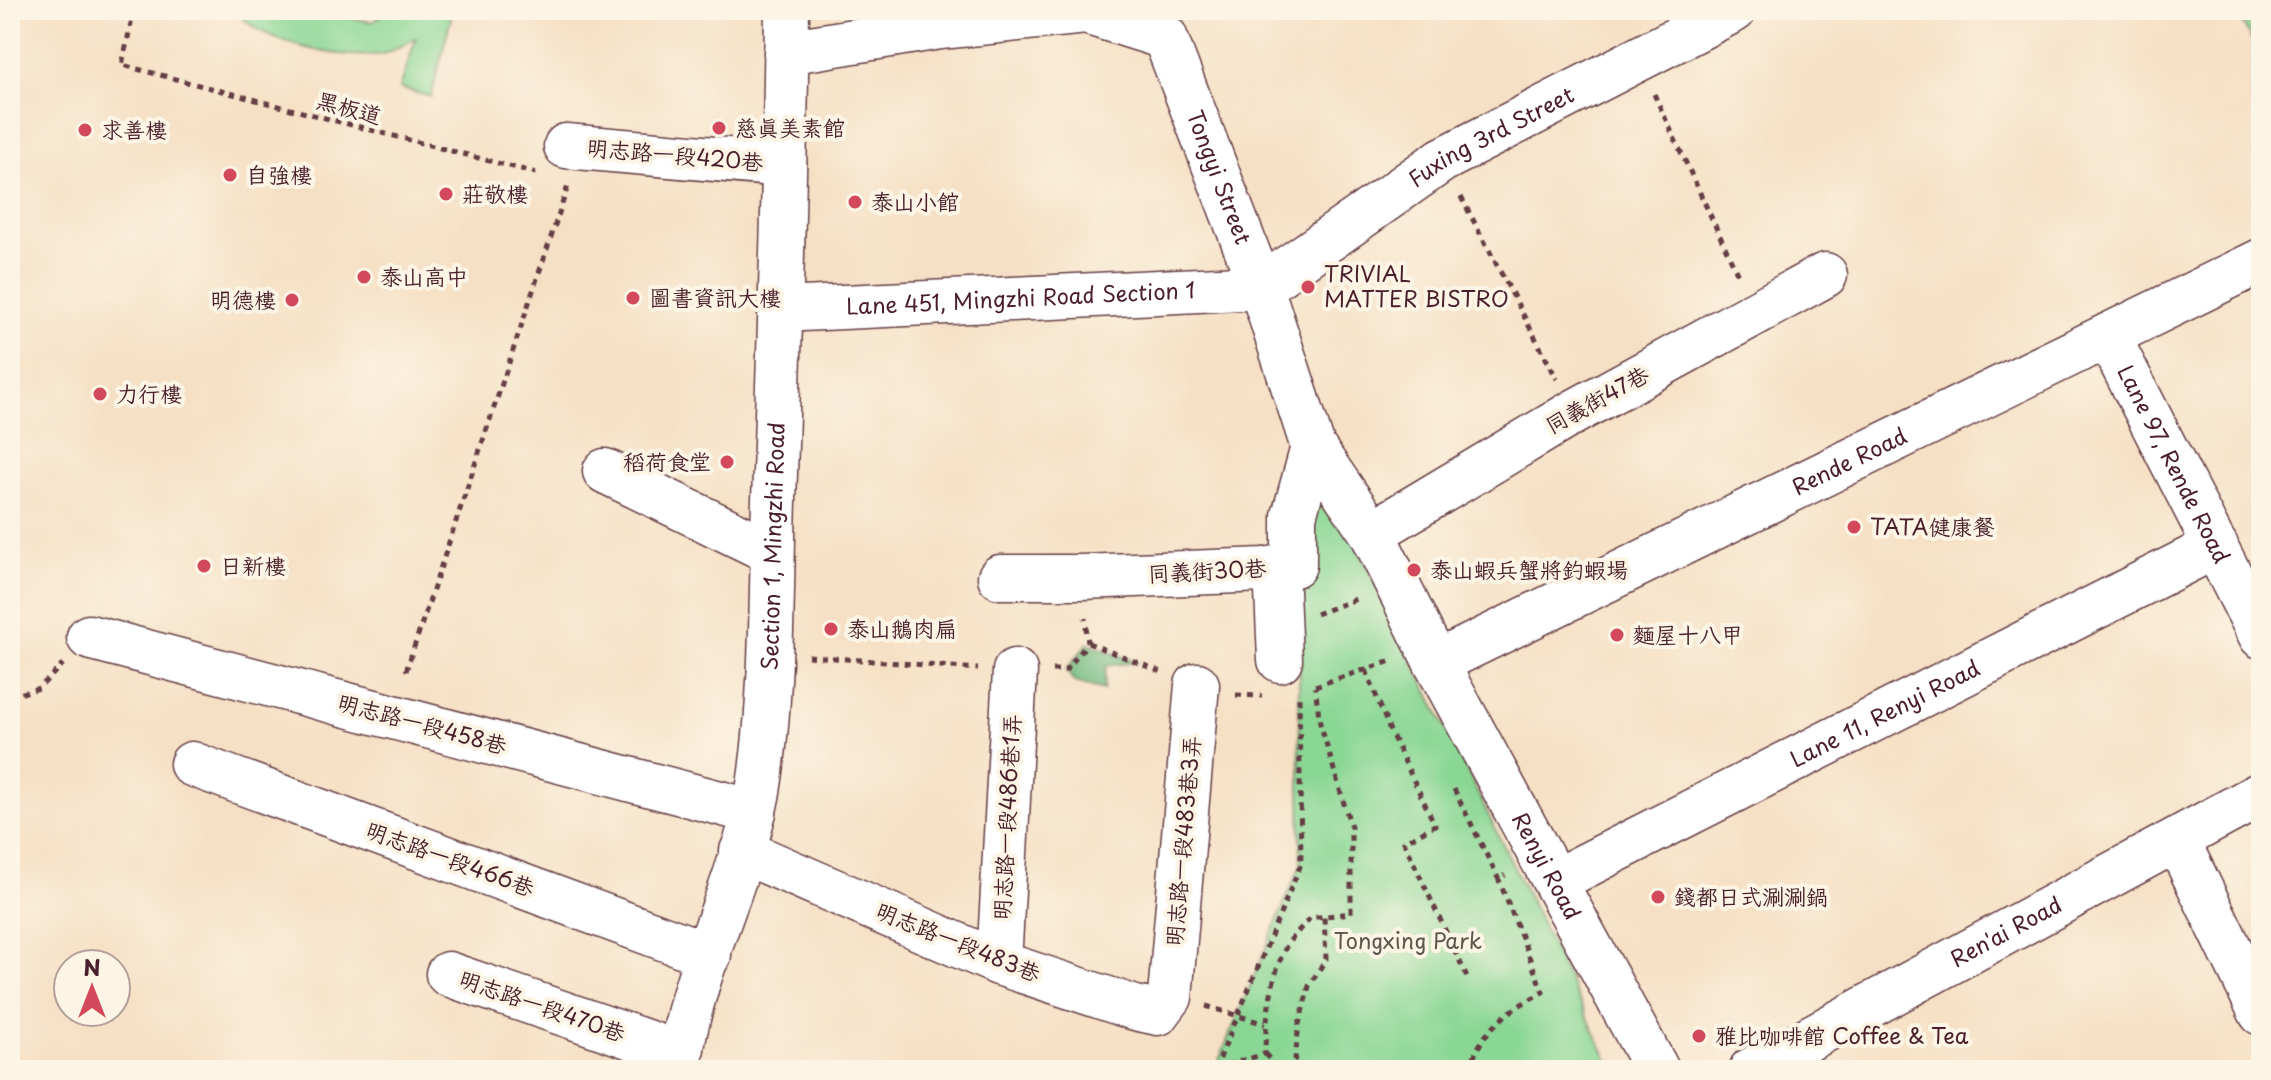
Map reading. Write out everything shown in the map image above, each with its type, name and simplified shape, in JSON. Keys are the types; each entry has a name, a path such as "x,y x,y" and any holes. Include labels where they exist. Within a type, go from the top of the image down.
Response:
{"street":[{"name":"Fuxing 3rd Street","path":"1261,287 1442,160 1734,10"},
{"name":"Tongyi Street","path":"786,31 940,27 1086,12 1161,24 1261,287 1313,447 1372,533 1436,663"},
{"name":"Section 1, Mingzhi Road","path":"680,1062 709,955 748,832 764,748 781,310 786,31"},
{"name":"明志路一段420巷","path":"558,167 784,165"},
{"name":"Rende Road","path":"1436,663 2261,261"},
{"name":"同義街47巷","path":"1372,533 1574,412 1825,275"},
{"name":"Lane 451, Mingzhi Road Section 1","path":"781,310 1261,287"},
{"name":"Lane 97, Rende Road","path":"2108,336 2261,636"},
{"name":"同義街30巷","path":"1000,577 1082,577 1294,565 1294,516 1313,447"},
{"path":"605,471 772,552"},
{"name":"Lane 11, Renyi Road","path":"1555,881 2216,546"},
{"path":"1276,568 1297,671"},
{"name":"明志路一段458巷","path":"89,637 748,832"},
{"name":"Renyi Road","path":"1436,663 1657,1070"},
{"name":"明志路一段486巷1弄","path":"999,963 1015,671"},
{"name":"明志路一段483巷3弄","path":"1170,997 1197,685"},
{"name":"明志路一段466巷","path":"192,764 709,955"},
{"name":"Ren'ai Road","path":"1751,1070 2261,794"},
{"name":"明志路一段483巷","path":"748,832 999,963 1158,1013 1170,997"},
{"path":"2177,840 2261,1013"},
{"name":"明志路一段470巷","path":"448,974 680,1062"}],"path":[{"name":"黑板道","path":"134,10 122,65 558,167"},
{"path":"1639,60 1756,313"},
{"path":"1442,160 1574,412"},
{"path":"406,671 558,167"},
{"path":"770,654 1015,671 1066,670 1088,643 1082,577"},
{"path":"1306,618 1362,597 1356,586"},
{"path":"1315,687 1393,661 1386,648"},
{"path":"1366,670 1390,731 1435,825 1404,842 1469,981"},
{"path":"1279,1070 1265,1054 1265,1024 1270,996 1287,945 1310,918 1351,913 1351,827 1320,723 1315,687 1297,671"},
{"path":"1216,1069 1301,864 1297,671"},
{"path":"10,697 39,688"},
{"path":"1452,784 1499,880 1543,992 1496,1022 1473,1057 1470,1070"},
{"path":"1499,880 1508,872"},
{"path":"1286,1070 1295,1059 1299,1024 1309,986 1326,959 1324,917"},
{"path":"1238,1015 1265,1024"},
{"path":"1216,1069 1265,1054"}],"green space":[{"path":"235,10 307,10 372,22 390,10 453,10 431,97 400,88 416,38 382,54 325,52 263,32"},
{"path":"2236,10 2261,10 2261,59"},
{"name":"Tongxing Park","path":"1316,488 1340,512 1613,1070 1215,1070 1301,864 1299,695 1302,513"},
{"path":"1088,643 1136,662 1106,666 1104,690 1074,682 1066,670"}],"place":[{"name":"慈真美素館","path":"719,128"},
{"name":"求善樓","path":"85,130"},
{"name":"自強樓","path":"230,175"},
{"name":"莊敬樓","path":"446,194"},
{"name":"泰山小館","path":"855,202"},
{"name":"泰山高中","path":"364,277"},
{"name":"TRIVIAL MATTER BISTRO","path":"1308,287"},
{"name":"圖書資訊大樓","path":"633,298"},
{"name":"明德樓","path":"292,300"},
{"name":"力行樓","path":"100,394"},
{"name":"稻荷食堂","path":"727,462"},
{"name":"TATA健康餐","path":"1854,527"},
{"name":"日新樓","path":"204,566"},
{"name":"泰山蝦兵蟹將釣蝦場","path":"1414,570"},
{"name":"泰山鵝肉扁","path":"831,629"},
{"name":"麵屋十八甲","path":"1617,635"},
{"name":"錢都日式涮涮鍋","path":"1658,897"},
{"name":"雅比咖啡館 Coffee & Tea","path":"1699,1036"}]}
